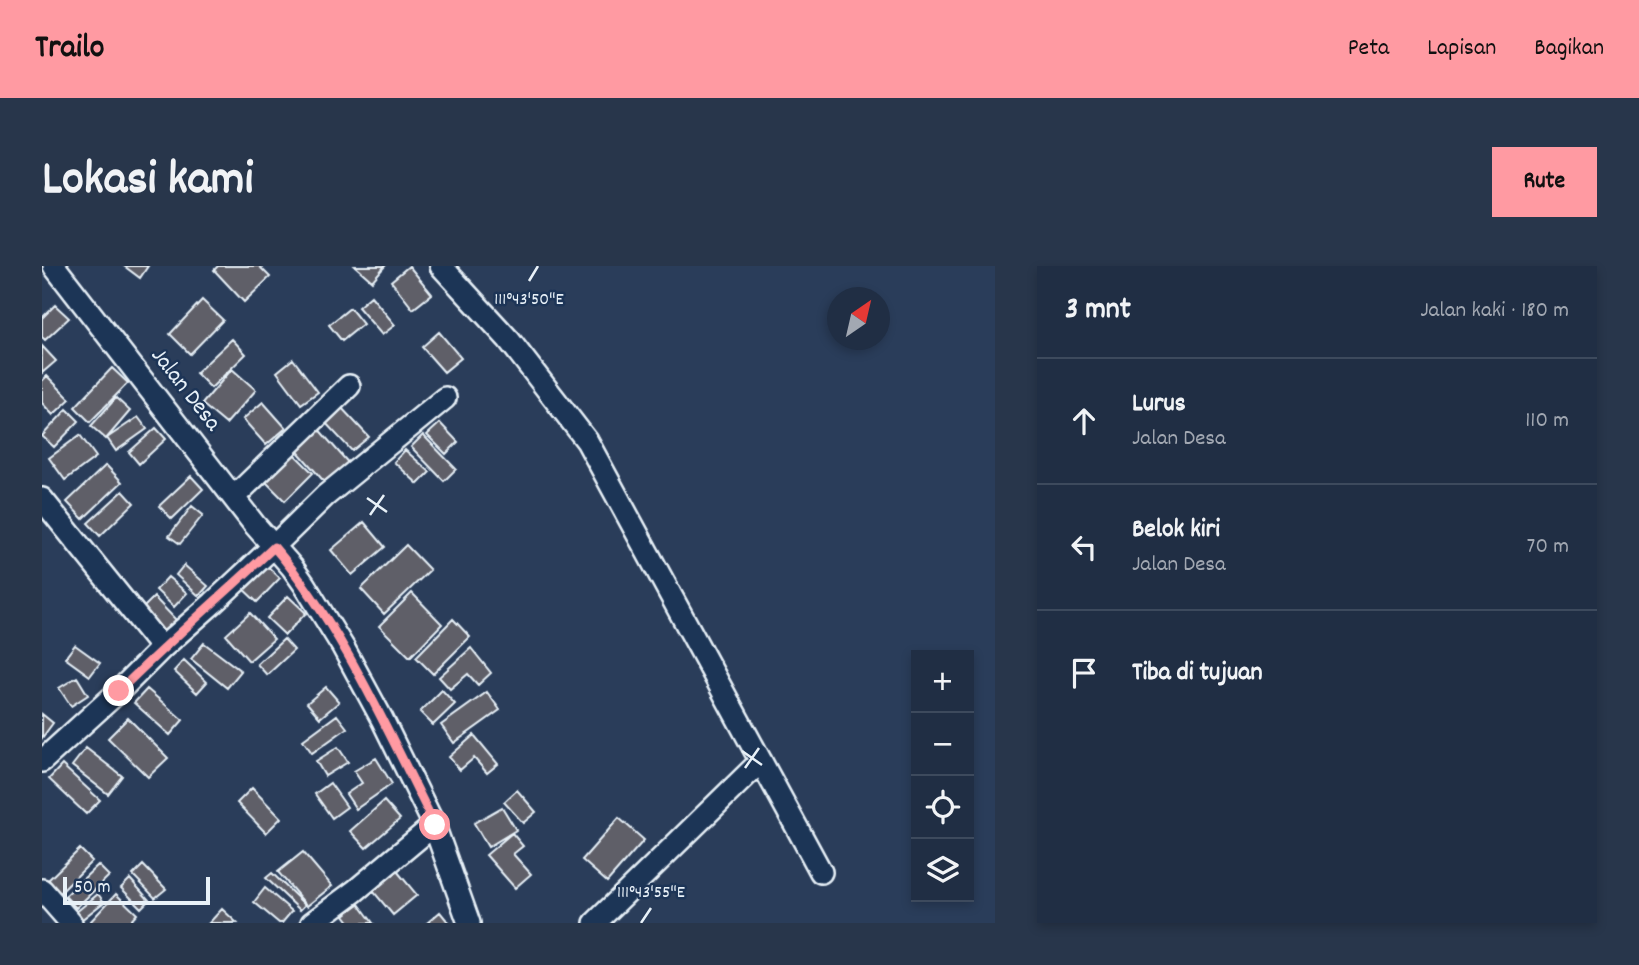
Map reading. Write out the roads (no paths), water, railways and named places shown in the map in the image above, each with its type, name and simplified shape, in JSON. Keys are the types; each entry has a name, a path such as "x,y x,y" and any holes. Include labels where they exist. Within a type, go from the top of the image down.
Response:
{"street":[{"name":"Jalan Desa","path":"54,266 235,496 254,524 284,536 304,584 343,647 435,825 470,923"},
{"path":"441,266 509,340 587,441 821,872"},
{"path":"235,496 349,386"},
{"path":"42,761 325,496 445,398"},
{"path":"42,499 162,648"},
{"path":"595,923 761,761"},
{"path":"312,923 435,825"},
{"path":"42,890 71,923"}]}
